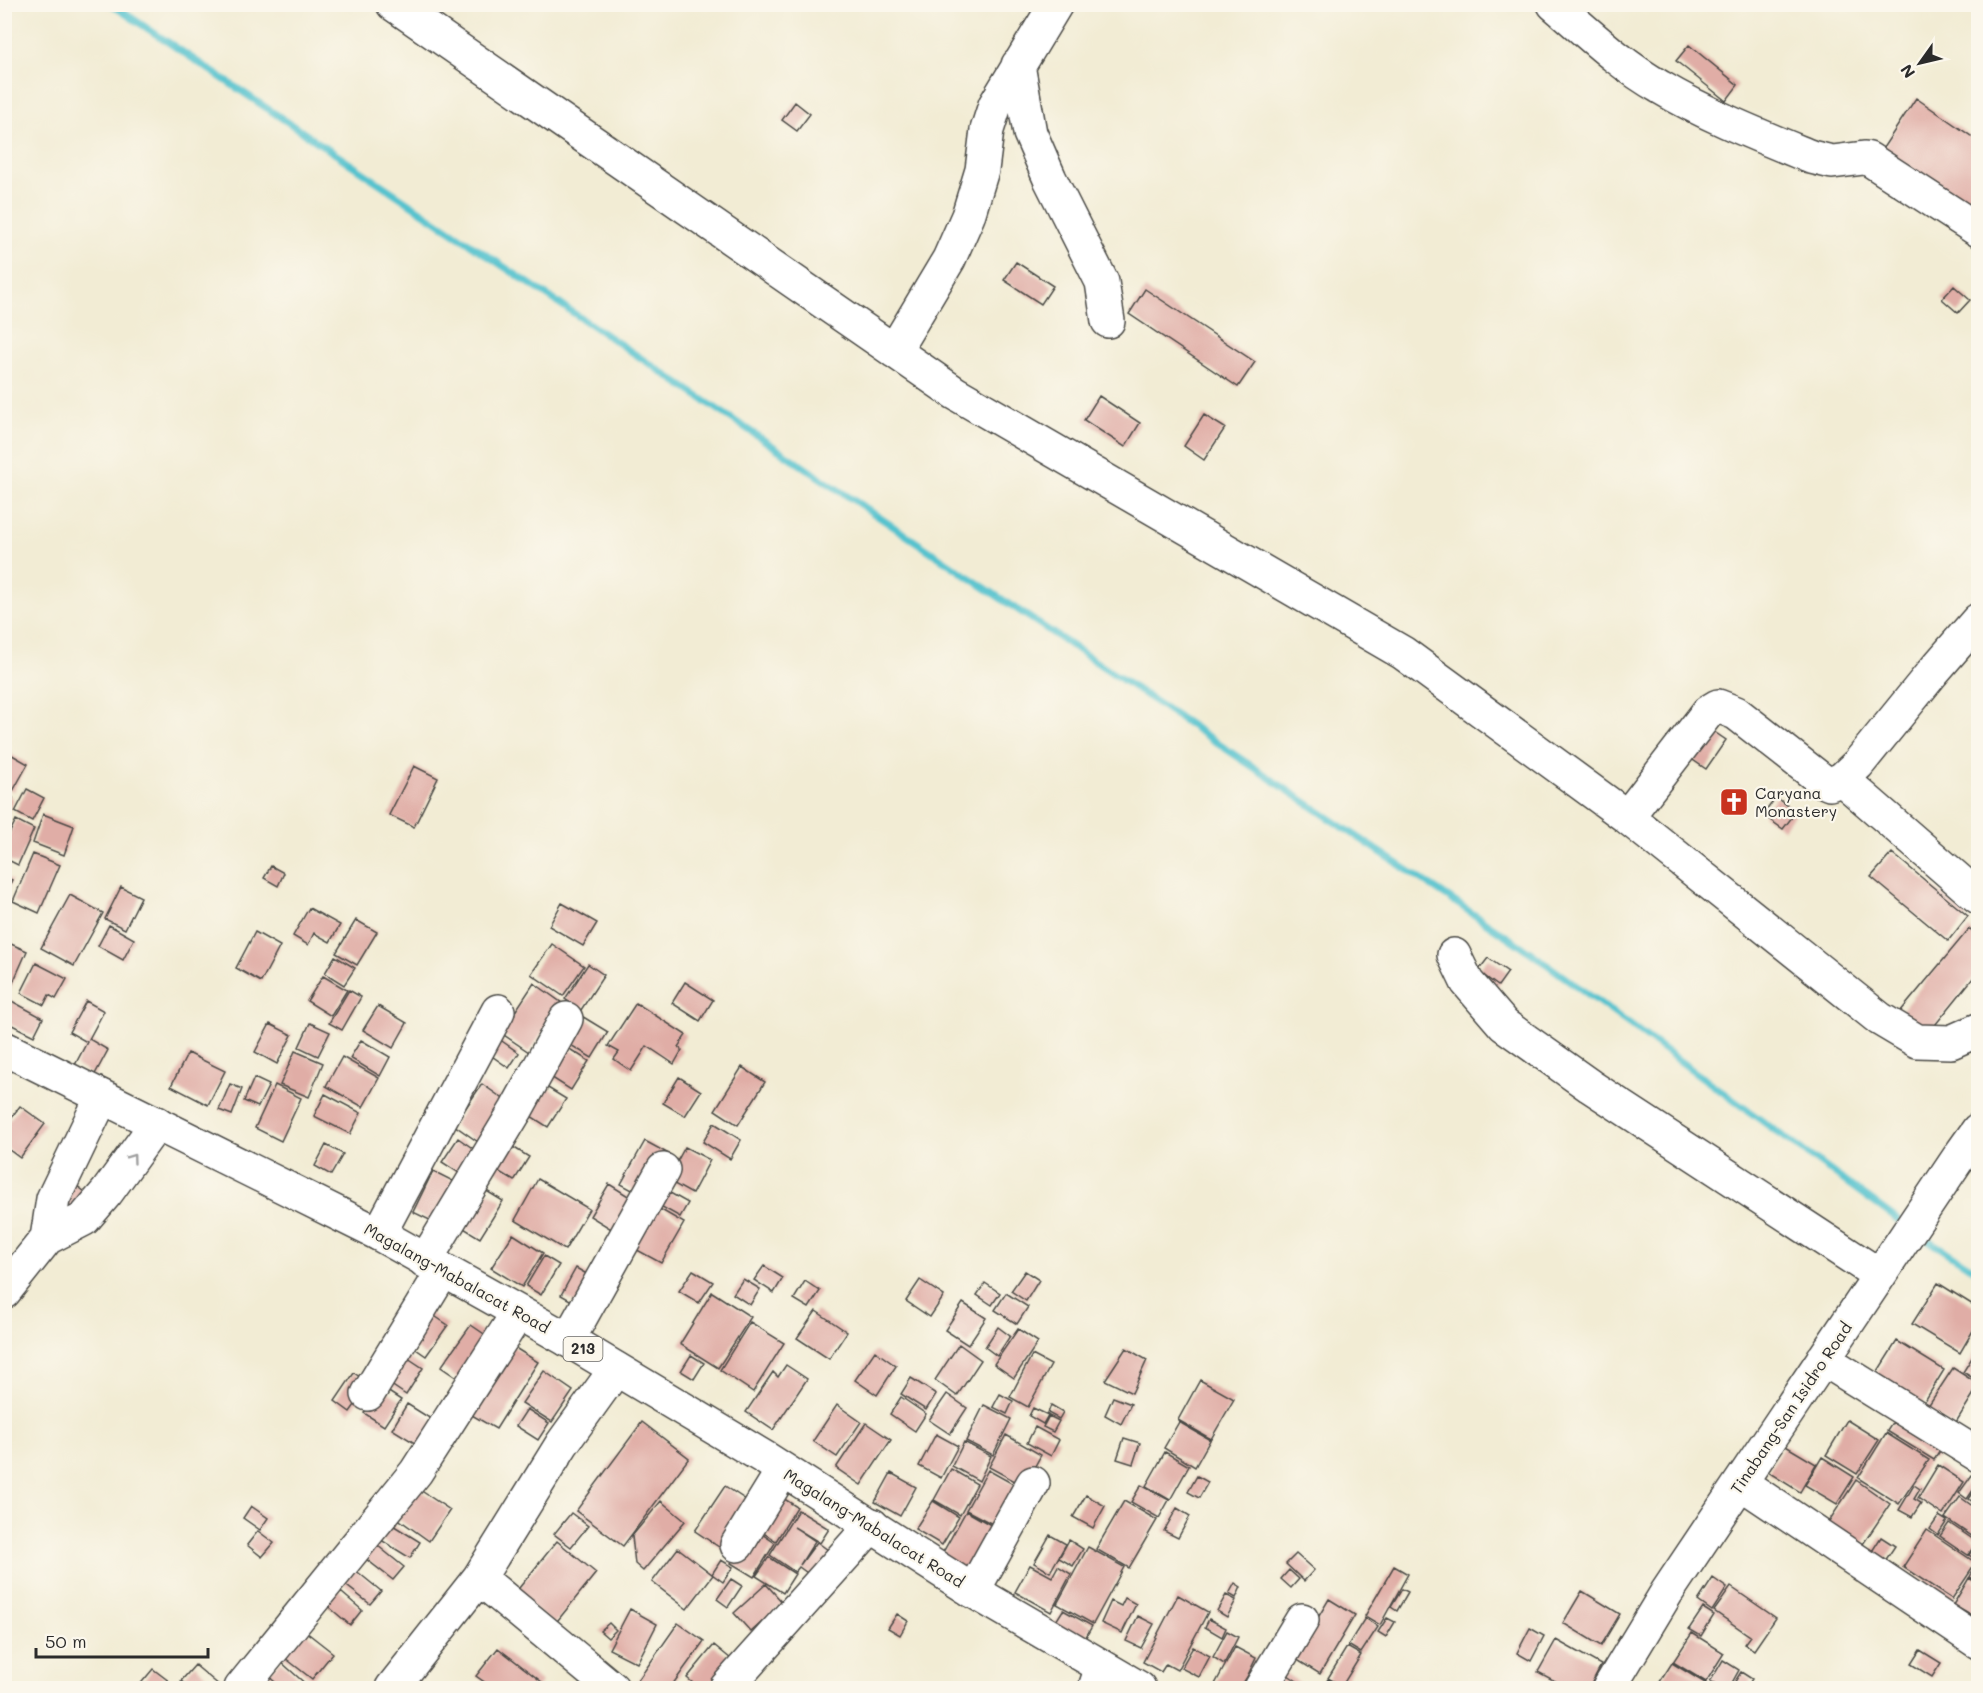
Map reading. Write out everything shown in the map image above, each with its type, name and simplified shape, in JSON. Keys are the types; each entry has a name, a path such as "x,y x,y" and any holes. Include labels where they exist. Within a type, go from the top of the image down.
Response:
{"street":[{"path":"393,4 966,399 1403,653 1627,817 1880,1019 1917,1041 1952,1042 1978,1030"},
{"path":"894,351 949,259 968,216 982,170 987,130 995,105 1056,4"},
{"path":"1554,4 1623,62 1659,87 1811,158 1832,162 1869,159 1978,230"},
{"path":"1018,65 1030,133 1102,282 1108,321"},
{"path":"1627,817 1708,712 1718,706 1736,713 1822,781 1830,784 1842,779 1858,764 1978,620"},
{"path":"1842,779 1978,897"},
{"path":"1454,955 1467,982 1504,1025 1590,1086 1880,1275"},
{"path":"379,1234 498,1011"},
{"path":"368,1394 516,1110 567,1019"},
{"name":"Magalang-Mabalacat Road","path":"4,1048 379,1234 568,1340 872,1526 973,1591 1098,1678 1139,1689"},
{"path":"47,1238 53,1199 102,1097"},
{"path":"4,1292 47,1238 84,1219 157,1124"},
{"name":"Tinabang-San Isidro Road","path":"1609,1689 1667,1592 1978,1130"},
{"path":"68,1168 107,1192"},
{"path":"568,1340 663,1170"},
{"path":"241,1689 416,1472 518,1313"},
{"path":"1823,1359 1978,1455"},
{"path":"394,1688 479,1578 562,1444 616,1369"},
{"path":"737,1545 783,1470"},
{"path":"973,1591 1033,1483"},
{"path":"1741,1483 1978,1642"},
{"path":"726,1689 872,1526"},
{"path":"479,1578 612,1689"},
{"path":"1261,1689 1302,1620"}],"building":[{"path":"1689,45 1738,85 1726,101 1676,61"},
{"path":"1916,98 1978,141 1978,221 1879,154"},
{"path":"795,102 810,114 797,131 782,120"},
{"path":"1016,262 1053,286 1041,304 1004,280"},
{"path":"1954,286 1970,300 1958,313 1942,299"},
{"path":"1145,289 1255,362 1238,387 1129,314"},
{"path":"1099,396 1140,423 1125,447 1084,420"},
{"path":"1204,415 1225,428 1204,460 1184,446"},
{"path":"1710,729 1726,740 1706,769 1690,758"},
{"path":"7,752 28,764 13,791 4,786 4,757"},
{"path":"414,766 438,778 414,827 389,815"},
{"path":"27,789 44,798 32,821 15,812"},
{"path":"5,795 13,798 5,820"},
{"path":"1776,797 1796,812 1783,829 1763,815"},
{"path":"43,814 74,826 64,855 33,843"},
{"path":"16,820 34,829 18,865 4,858 4,844"},
{"path":"1892,853 1968,916 1948,941 1871,877"},
{"path":"33,854 60,865 39,913 13,901"},
{"path":"271,866 284,873 278,886 264,878"},
{"path":"4,877 12,880 4,896"},
{"path":"121,887 141,897 125,929 105,919"},
{"path":"70,895 103,913 74,966 41,948"},
{"path":"562,903 597,923 583,946 549,926"},
{"path":"309,908 340,925 330,942 314,933 308,945 293,936"},
{"path":"356,920 377,932 357,965 336,953"},
{"path":"109,925 134,939 123,960 98,946"},
{"path":"1969,929 1978,937 1978,972 1927,1035 1900,1012"},
{"path":"255,932 280,946 261,982 236,968"},
{"path":"4,941 27,951 7,996 4,995"},
{"path":"552,944 584,966 563,996 531,974"},
{"path":"335,956 355,968 344,985 325,973"},
{"path":"1488,958 1508,972 1498,986 1478,971"},
{"path":"36,963 67,979 56,999 49,995 44,1005 21,993"},
{"path":"588,964 604,975 581,1010 565,999"},
{"path":"323,976 347,990 331,1016 307,1001"},
{"path":"685,982 713,1000 700,1021 672,1003"},
{"path":"534,983 562,1003 529,1052 501,1033"},
{"path":"349,990 361,997 342,1030 329,1023"},
{"path":"8,999 43,1018 34,1036 4,1021 4,1006"},
{"path":"86,1001 104,1011 89,1039 108,1050 94,1076 75,1065 87,1042 69,1032"},
{"path":"636,1003 686,1035 678,1047 682,1050 674,1064 647,1046 631,1071 614,1059 619,1052 608,1046"},
{"path":"378,1006 407,1023 393,1048 363,1030"},
{"path":"580,1015 608,1032 592,1058 564,1041"},
{"path":"310,1023 330,1032 318,1056 299,1047"},
{"path":"270,1024 292,1035 277,1064 255,1052"},
{"path":"499,1039 519,1053 509,1068 489,1054"},
{"path":"361,1040 390,1057 380,1076 350,1058"},
{"path":"563,1045 589,1061 571,1090 546,1074"},
{"path":"295,1051 323,1063 309,1097 280,1085"},
{"path":"188,1053 225,1071 208,1105 171,1086"},
{"path":"342,1057 379,1078 363,1107 326,1086"},
{"path":"742,1067 765,1082 738,1125 715,1110"},
{"path":"679,1077 701,1091 685,1116 663,1103"},
{"path":"254,1078 269,1085 258,1107 244,1101"},
{"path":"230,1084 242,1089 232,1115 219,1110"},
{"path":"482,1084 509,1103 481,1144 454,1125"},
{"path":"275,1085 301,1098 281,1141 255,1128"},
{"path":"543,1085 566,1099 548,1127 526,1113"},
{"path":"325,1094 361,1113 350,1134 314,1116"},
{"path":"20,1106 45,1124 20,1158 4,1146 4,1127"},
{"path":"714,1123 741,1140 730,1159 703,1142"},
{"path":"458,1138 475,1150 459,1173 442,1162"},
{"path":"645,1141 669,1154 645,1197 621,1184"},
{"path":"508,1144 529,1157 514,1181 493,1168"},
{"path":"326,1145 343,1154 331,1175 315,1166"},
{"path":"685,1147 710,1160 692,1194 667,1180"},
{"path":"433,1171 459,1184 440,1225 413,1212"},
{"path":"538,1179 589,1209 565,1250 515,1220"},
{"path":"72,1182 85,1192 72,1209 59,1200"},
{"path":"609,1184 641,1204 621,1235 590,1216"},
{"path":"480,1187 503,1201 480,1238 457,1224"},
{"path":"663,1189 688,1203 680,1217 655,1203"},
{"path":"651,1204 684,1223 661,1263 628,1245"},
{"path":"513,1234 543,1253 522,1287 491,1268"},
{"path":"544,1256 559,1265 541,1295 526,1286"},
{"path":"764,1266 783,1278 774,1293 754,1280"},
{"path":"576,1268 594,1278 579,1305 561,1295"},
{"path":"693,1270 713,1282 699,1303 679,1291"},
{"path":"1025,1271 1039,1280 1026,1301 1011,1291"},
{"path":"743,1279 760,1289 750,1305 733,1294"},
{"path":"920,1280 944,1296 930,1317 906,1301"},
{"path":"805,1281 820,1291 809,1308 794,1299"},
{"path":"985,1283 1000,1293 992,1305 977,1295"},
{"path":"1938,1283 1978,1308 1978,1322 1960,1353 1912,1324"},
{"path":"712,1292 751,1317 718,1368 680,1344"},
{"path":"1006,1293 1028,1307 1017,1324 995,1310"},
{"path":"963,1303 986,1318 968,1345 945,1330"},
{"path":"427,1311 448,1325 426,1356 406,1342"},
{"path":"816,1311 847,1332 829,1359 797,1338"},
{"path":"750,1322 784,1343 753,1392 720,1370"},
{"path":"471,1325 490,1338 460,1380 441,1367"},
{"path":"998,1327 1010,1336 997,1356 985,1347"},
{"path":"1018,1329 1038,1342 1014,1378 994,1364"},
{"path":"1897,1341 1944,1370 1920,1409 1873,1379"},
{"path":"959,1344 981,1360 957,1396 935,1380"},
{"path":"512,1346 538,1362 496,1429 470,1414"},
{"path":"1126,1348 1147,1360 1132,1393 1105,1380"},
{"path":"1978,1348 1978,1381 1963,1372"},
{"path":"875,1351 896,1366 877,1395 855,1380"},
{"path":"691,1355 704,1363 694,1379 681,1371"},
{"path":"1032,1355 1051,1365 1028,1407 1010,1397"},
{"path":"405,1356 423,1368 406,1395 387,1382"},
{"path":"786,1365 807,1379 773,1430 746,1412 773,1372 778,1377"},
{"path":"1953,1368 1978,1384 1978,1387 1953,1427 1926,1409"},
{"path":"544,1371 573,1391 552,1422 522,1403"},
{"path":"354,1373 370,1384 350,1412 335,1401"},
{"path":"911,1378 936,1394 926,1410 901,1394"},
{"path":"1200,1380 1234,1399 1211,1439 1178,1420"},
{"path":"381,1387 401,1400 384,1426 364,1413"},
{"path":"947,1394 967,1408 950,1434 929,1420"},
{"path":"1000,1394 1013,1401 1007,1414 993,1407"},
{"path":"901,1397 926,1414 915,1431 890,1414"},
{"path":"1113,1397 1131,1404 1121,1424 1105,1415"},
{"path":"407,1404 436,1422 421,1447 392,1429"},
{"path":"837,1405 861,1422 837,1457 813,1441"},
{"path":"984,1405 1011,1419 993,1455 966,1441"},
{"path":"1051,1405 1063,1412 1059,1419 1048,1413"},
{"path":"1033,1408 1048,1415 1043,1424 1029,1416"},
{"path":"527,1409 549,1423 538,1440 516,1426"},
{"path":"1049,1416 1059,1421 1053,1432 1043,1427"},
{"path":"1847,1420 1879,1440 1857,1474 1826,1455"},
{"path":"1978,1421 1978,1438 1971,1433"},
{"path":"642,1422 689,1458 623,1546 576,1511"},
{"path":"1179,1422 1210,1440 1195,1467 1164,1448"},
{"path":"1893,1422 1940,1451 1934,1460 1887,1431"},
{"path":"866,1423 891,1440 861,1485 836,1468"},
{"path":"1035,1427 1059,1440 1051,1456 1027,1443"},
{"path":"1886,1433 1929,1460 1899,1504 1858,1478"},
{"path":"936,1434 958,1446 941,1478 919,1466"},
{"path":"1006,1435 1041,1455 1024,1486 989,1467"},
{"path":"1124,1438 1140,1443 1133,1464 1117,1459"},
{"path":"964,1442 991,1456 979,1481 952,1466"},
{"path":"1784,1445 1816,1464 1800,1492 1768,1472"},
{"path":"1165,1452 1189,1466 1170,1500 1146,1486"},
{"path":"1822,1457 1854,1477 1837,1504 1805,1485"},
{"path":"1938,1465 1964,1482 1943,1515 1918,1498"},
{"path":"951,1469 977,1484 960,1515 934,1500"},
{"path":"988,1470 1022,1489 1000,1528 966,1510"},
{"path":"891,1473 916,1487 900,1516 875,1502"},
{"path":"1972,1475 1978,1479 1978,1483 1967,1499 1959,1493"},
{"path":"1197,1476 1208,1482 1199,1498 1188,1492"},
{"path":"1856,1480 1890,1504 1861,1547 1827,1524"},
{"path":"1141,1485 1169,1500 1159,1518 1131,1502"},
{"path":"1914,1485 1920,1489 1914,1499 1921,1503 1912,1517 1899,1510"},
{"path":"725,1486 752,1504 722,1549 695,1531"},
{"path":"1978,1486 1978,1506 1969,1499"},
{"path":"417,1488 450,1510 429,1541 397,1518"},
{"path":"775,1493 797,1507 776,1541 754,1527"},
{"path":"1086,1495 1105,1506 1093,1528 1073,1517"},
{"path":"1960,1497 1978,1510 1978,1540 1945,1518"},
{"path":"661,1501 685,1521 643,1571 635,1564 632,1536"},
{"path":"933,1501 959,1517 942,1545 915,1529"},
{"path":"1124,1501 1157,1520 1129,1568 1096,1549"},
{"path":"251,1506 268,1518 260,1530 243,1518"},
{"path":"1177,1508 1190,1516 1178,1538 1164,1531"},
{"path":"798,1510 829,1529 820,1543 794,1527 815,1541 800,1565 817,1542 832,1553 814,1578 799,1567 795,1572 770,1555"},
{"path":"966,1511 996,1528 966,1579 937,1563"},
{"path":"571,1513 588,1526 571,1547 554,1534"},
{"path":"1939,1516 1947,1521 1938,1535 1930,1529"},
{"path":"1949,1523 1977,1542 1968,1555 1940,1536"},
{"path":"391,1524 420,1542 410,1558 381,1540"},
{"path":"753,1528 775,1543 754,1577 731,1563"},
{"path":"1927,1530 1976,1563 1952,1599 1903,1567"},
{"path":"258,1531 274,1543 262,1557 247,1545"},
{"path":"1050,1535 1066,1544 1050,1572 1034,1563"},
{"path":"1881,1537 1895,1546 1883,1564 1869,1556"},
{"path":"1069,1540 1083,1549 1073,1566 1059,1558"},
{"path":"372,1541 404,1567 393,1580 361,1555"},
{"path":"557,1541 596,1573 554,1625 515,1593"},
{"path":"1978,1541 1978,1561 1969,1555"},
{"path":"1088,1547 1124,1567 1093,1624 1057,1604"},
{"path":"678,1548 713,1575 687,1609 652,1582"},
{"path":"1296,1554 1314,1570 1304,1581 1286,1564"},
{"path":"769,1557 795,1574 783,1593 756,1576"},
{"path":"721,1560 733,1567 723,1582 712,1574"},
{"path":"1978,1562 1978,1582 1970,1577"},
{"path":"1030,1565 1052,1577 1058,1566 1071,1574 1051,1612 1015,1592"},
{"path":"1394,1566 1408,1574 1380,1625 1365,1616"},
{"path":"354,1569 381,1591 370,1604 343,1583"},
{"path":"1289,1570 1299,1579 1291,1588 1281,1579"},
{"path":"1713,1578 1727,1588 1712,1611 1698,1601"},
{"path":"1969,1578 1978,1584 1978,1604 1972,1616 1953,1605"},
{"path":"731,1579 742,1586 728,1607 717,1599"},
{"path":"1235,1583 1241,1587 1236,1598 1229,1594"},
{"path":"766,1584 783,1603 751,1632 734,1613"},
{"path":"335,1587 362,1610 350,1625 323,1602"},
{"path":"1731,1587 1776,1618 1754,1650 1744,1644 1750,1636 1714,1611"},
{"path":"1402,1589 1408,1592 1397,1611 1391,1607"},
{"path":"1582,1591 1620,1614 1601,1646 1563,1623"},
{"path":"1178,1595 1208,1612 1177,1670 1166,1664 1161,1672 1143,1662"},
{"path":"1226,1595 1236,1600 1227,1617 1217,1611"},
{"path":"1125,1598 1136,1604 1122,1633 1101,1623 1111,1601 1121,1606"},
{"path":"1329,1599 1355,1615 1320,1674 1294,1658"},
{"path":"1703,1608 1714,1615 1701,1636 1689,1629"},
{"path":"630,1609 657,1624 637,1663 609,1649"},
{"path":"1978,1609 1978,1630 1970,1623"},
{"path":"1063,1610 1092,1626 1083,1642 1053,1626"},
{"path":"897,1614 908,1621 900,1635 888,1628"},
{"path":"1138,1616 1154,1624 1141,1648 1126,1641"},
{"path":"1365,1618 1378,1627 1361,1653 1348,1645"},
{"path":"1387,1618 1395,1622 1386,1637 1378,1632"},
{"path":"1209,1619 1226,1628 1222,1637 1205,1627"},
{"path":"609,1623 616,1630 608,1638 600,1631"},
{"path":"678,1623 704,1641 670,1688 644,1688 636,1683"},
{"path":"301,1628 333,1653 312,1679 280,1654"},
{"path":"1530,1628 1544,1636 1531,1661 1517,1653"},
{"path":"1227,1631 1238,1637 1224,1664 1213,1657"},
{"path":"1692,1633 1724,1653 1706,1682 1673,1662"},
{"path":"1556,1640 1601,1665 1589,1688 1568,1688 1538,1672"},
{"path":"714,1645 731,1659 707,1688 699,1688 687,1678"},
{"path":"1193,1647 1210,1656 1199,1677 1181,1668"},
{"path":"1235,1647 1256,1658 1247,1677 1240,1688 1213,1688"},
{"path":"1347,1647 1361,1655 1342,1686 1328,1678"},
{"path":"498,1648 542,1682 537,1688 493,1688 476,1676"},
{"path":"1920,1650 1941,1663 1932,1677 1911,1664"},
{"path":"1723,1660 1739,1670 1729,1688 1711,1688 1714,1684 1710,1682"},
{"path":"280,1661 309,1687 282,1688 267,1675"},
{"path":"1672,1663 1710,1686 1709,1688 1656,1688"},
{"path":"195,1665 220,1686 218,1688 190,1688 181,1681"},
{"path":"153,1669 178,1688 137,1688"},
{"path":"1741,1672 1752,1679 1746,1688 1731,1688"},
{"path":"1285,1673 1303,1685 1300,1688 1275,1688"},
{"path":"1328,1679 1342,1688 1322,1688"},
{"path":"1534,1682 1545,1688 1530,1688"}],"waterway":[{"path":"111,4 1530,952 1898,1220"},
{"path":"1919,1234 1978,1272"}],"place":[{"name":"Caryana Monastery","path":"1734,802"}]}
